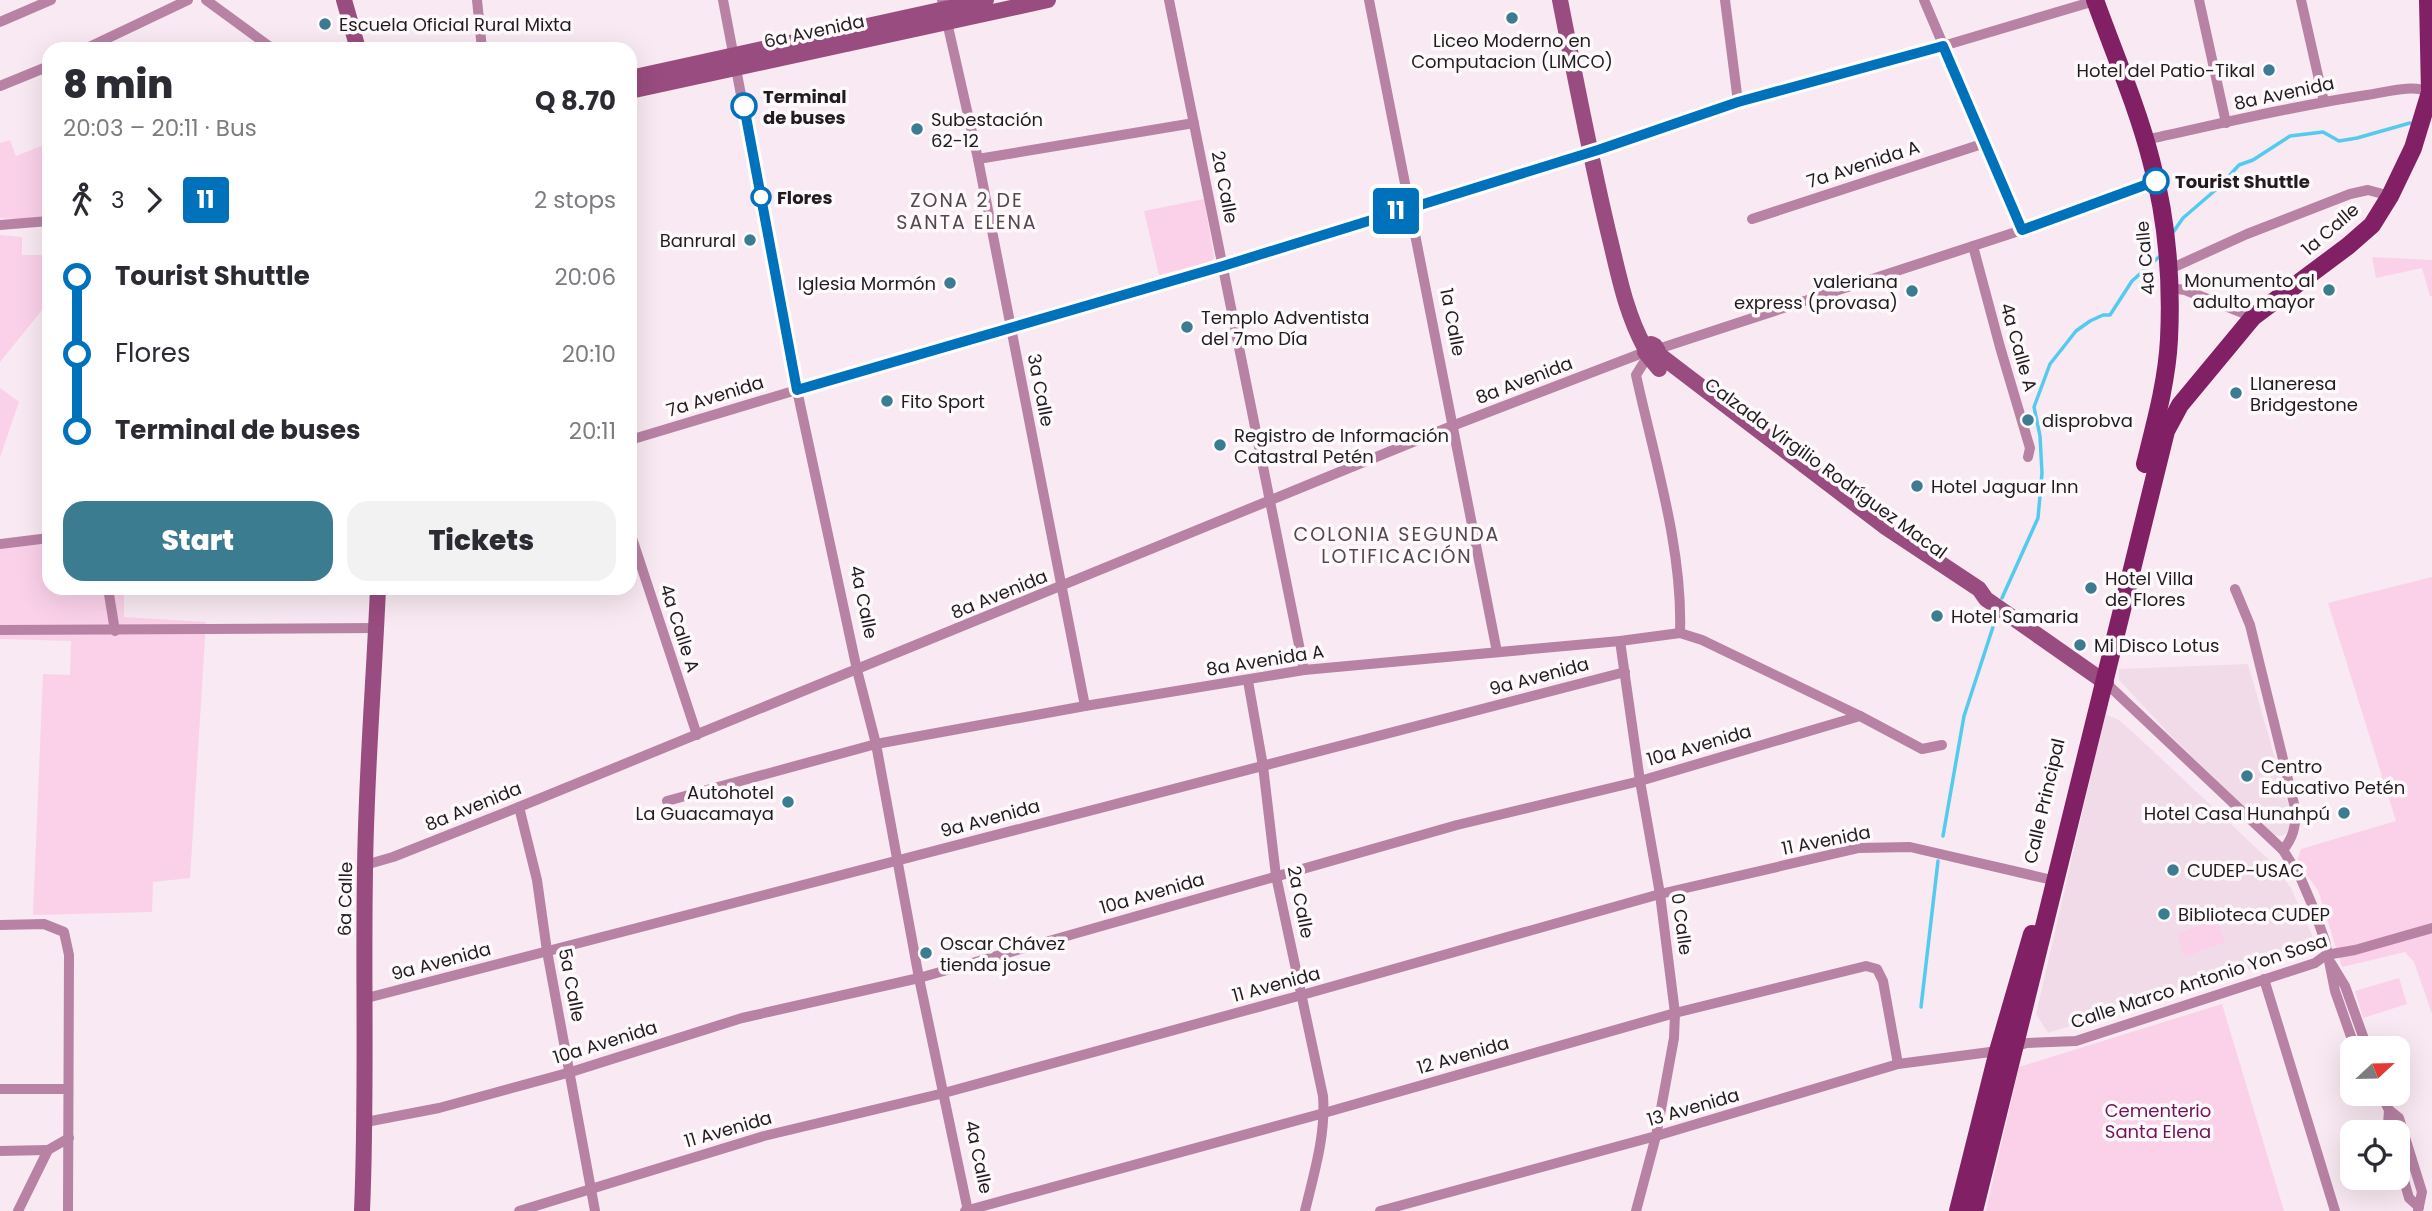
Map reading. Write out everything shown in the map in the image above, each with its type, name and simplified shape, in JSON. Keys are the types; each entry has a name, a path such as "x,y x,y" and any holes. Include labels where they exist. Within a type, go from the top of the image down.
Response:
{"main road":[{"name":"4a Calle","path":"2096,0 2145,140 2162,204 2170,288 2169,342 2160,398"},
{"name":"1a Calle","path":"2180,405 2253,317 2372,225 2390,196 2413,148 2430,92 2428,0"},
{"name":"Calle Principal","path":"1974,1211 2016,1045 2101,678 2160,398"},
{"name":"Calle Principal","path":"1958,1211 1998,1051 2048,879 2166,431 2180,405"}],"street":[{"path":"0,22 51,0"},
{"path":"100,42 188,0"},
{"path":"206,0 263,42"},
{"path":"344,0 356,42"},
{"path":"477,0 481,42"},
{"name":"4a Calle","path":"723,0 797,390 857,670 876,744 919,978 967,1211"},
{"name":"6a Avenida","path":"637,89 736,61 986,0"},
{"name":"6a Avenida","path":"944,11 1048,0"},
{"name":"2a Calle","path":"1169,0 1304,670"},
{"name":"1a Calle","path":"1368,0 1497,652"},
{"name":"Calzada Virgilio Rodríguez Macal","path":"1560,0 1594,151 1636,306 1651,351 1665,375 1874,531 1973,597 1986,599 2101,678"},
{"name":"Calzada Virgilio Rodríguez Macal","path":"1569,0 1594,151"},
{"path":"1725,0 1738,102"},
{"path":"1924,0 2022,230"},
{"name":"7a Avenida","path":"637,438 1010,326 1223,266 1409,206 1594,151 1738,102 1943,46 2096,0"},
{"path":"2199,0 2226,123"},
{"path":"2301,0 2324,102"},
{"name":"3a Calle","path":"944,11 978,159 1085,706"},
{"name":"6a Avenida","path":"637,77 736,61"},
{"path":"0,86 42,69"},
{"name":"8a Avenida","path":"2145,140 2324,102 2407,89 2422,88 2430,92"},
{"path":"978,159 1194,122"},
{"name":"7a Avenida A","path":"1752,219 1985,143"},
{"name":"8a Avenida","path":"365,865 393,857 697,736 1452,426 1651,351 2022,230 2156,181"},
{"path":"2170,269 2247,234 2350,194 2368,190 2390,196"},
{"path":"0,225 42,222"},
{"name":"4a Calle A","path":"1973,246 2030,448 2028,457"},
{"path":"2170,288 2185,290 2253,317"},
{"path":"1651,351 1636,375 1673,543 1681,604 1680,633"},
{"path":"0,544 42,539"},
{"name":"4a Calle A","path":"637,553 697,736"},
{"path":"2235,589 2250,625 2295,812 2291,840 2283,850"},
{"path":"109,595 115,631"},
{"name":"6a Calle","path":"362,1211 366,1122 363,999 365,865 378,595"},
{"path":"0,630 377,628"},
{"name":"8a Avenida A","path":"667,801 876,744 1085,706 1304,670 1680,633 1702,640 1860,716"},
{"name":"0 Calle","path":"1620,641 1640,781 1660,894 1675,1013 1674,1038 1656,1136 1636,1211"},
{"name":"9a Avenida","path":"363,999 1625,672"},
{"path":"2101,678 2283,850 2301,879 2313,907 2325,941 2334,991 2351,1036"},
{"name":"2a Calle","path":"1248,681 1263,766 1276,876 1323,1096 1320,1145 1305,1211"},
{"path":"1860,716 1922,749 1942,745"},
{"name":"10a Avenida","path":"366,1122 439,1108 571,1072 742,1018 919,978 1457,825 1640,781 1860,716"},
{"name":"5a Calle","path":"519,807 537,880 547,951 595,1211"},
{"name":"11 Avenida","path":"519,1211 764,1136 944,1093 1660,894 1859,848 1910,847 2048,879"},
{"path":"0,925 44,924 64,932 69,955 68,1211"},
{"name":"Calle Marco Antonio Yon Sosa","path":"2016,1045 2077,1041 2315,963 2326,955 2355,950 2432,928"},
{"path":"2326,955 2346,986 2363,1036"},
{"name":"12 Avenida","path":"967,1211 1675,1013 1867,966 1877,969 1883,981 1898,1063"},
{"path":"2264,979 2335,1211"},
{"name":"13 Avenida","path":"1380,1211 1656,1136 1898,1063 1998,1051 2016,1045"},
{"path":"0,1089 68,1089"},
{"path":"2387,1106 2399,1118 2423,1192 2419,1209"},
{"path":"2388,1120 2389,1110"},
{"path":"0,1152 48,1150 69,1138"},
{"path":"18,1211 48,1150"},
{"path":"2407,1190 2409,1198 2419,1209"}],"shaded area":[{"name":"Centro Educativo Petén","path":"2248,664 2289,807 2288,832 2282,836 2273,835 2172,737 2119,680 2119,669"},
{"name":"CUDEP-USAC","path":"2105,714 2119,720 2137,736 2267,858 2291,888 2312,935 2315,949 2048,1033 2036,1014"}],"green space":[{"path":"10,140 16,156 42,146 42,221 0,218 0,143"},
{"path":"1204,199 1214,258 1210,262 1159,275 1144,211"},
{"path":"0,235 22,237 22,255 42,255 42,310 0,362"},
{"path":"2372,257 2432,260 2432,296 2422,268 2376,278"},
{"path":"0,388 19,402 0,457"},
{"path":"0,540 42,543 42,595 124,595 124,617 206,622 190,878 153,882 152,912 33,915 43,674 70,675 71,641 0,639"},
{"path":"2432,577 2432,1014 2414,962 2405,952 2342,967 2318,890 2297,862 2301,849 2396,821 2328,603"},
{"path":"2217,919 2225,942 2185,957 2177,934"},
{"path":"2399,978 2407,1004 2363,1018 2355,991"},
{"name":"Cementerio Santa Elena","path":"2222,1004 2284,1211 1986,1211 2019,1067"}],"waterway":[{"path":"2174,231 2183,218 2219,187 2239,165 2253,160 2290,136 2323,132 2339,141 2410,123"},
{"path":"2002,598 2038,518 2042,473 2040,436 2034,407 2050,364 2076,331 2090,321 2110,315 2132,281 2160,256"},
{"path":"1943,836 1964,716 1993,627"},
{"path":"1921,1007 1938,861"}],"bus line":[{"name":"11","path":"744,106 797,390 1223,266 1409,206 1598,150 1738,102 1943,46 2022,230 2156,181"}],"place":[{"name":"Liceo Moderno en Computacion (LIMCO)","path":"1512,18"},
{"name":"Escuela Oficial Rural Mixta","path":"325,24"},
{"name":"Hotel del Patio-Tikal","path":"2269,70"},
{"name":"Terminal de buses","path":"744,106"},
{"name":"Subestación 62-12","path":"917,129"},
{"name":"Tourist Shuttle","path":"2156,181"},
{"name":"Flores","path":"761,197"},
{"name":"Banrural","path":"750,240"},
{"name":"Iglesia Mormón","path":"950,283"},
{"name":"Monumento al adulto mayor","path":"2329,290"},
{"name":"valeriana express (provasa)","path":"1912,291"},
{"name":"Templo Adventista del 7mo Día","path":"1187,327"},
{"name":"Llaneresa Bridgestone","path":"2236,393"},
{"name":"Fito Sport","path":"887,401"},
{"name":"disprobva","path":"2028,420"},
{"name":"Registro de Información Catastral Petén","path":"1220,445"},
{"name":"Hotel Jaguar Inn","path":"1917,486"},
{"name":"Hotel Villa de Flores","path":"2091,588"},
{"name":"Hotel Samaria","path":"1937,616"},
{"name":"Mi Disco Lotus","path":"2080,645"},
{"name":"Centro Educativo Petén","path":"2247,776"},
{"name":"Autohotel La Guacamaya","path":"788,802"},
{"name":"Hotel Casa Hunahpú","path":"2344,813"},
{"name":"CUDEP-USAC","path":"2173,870"},
{"name":"Biblioteca CUDEP","path":"2164,914"},
{"name":"Oscar Chávez tienda josue","path":"926,953"}],"district":[{"name":"ZONA 2 DE SANTA ELENA","path":"967,211"},
{"name":"COLONIA SEGUNDA LOTIFICACIÓN","path":"1397,545"}]}
